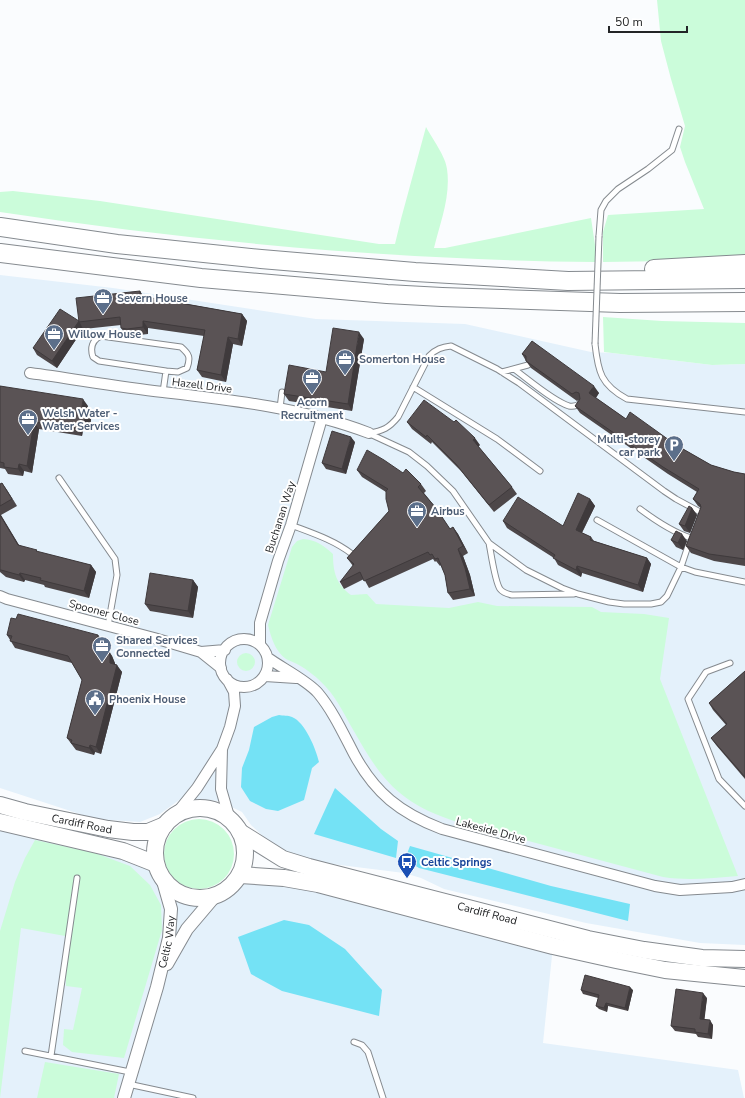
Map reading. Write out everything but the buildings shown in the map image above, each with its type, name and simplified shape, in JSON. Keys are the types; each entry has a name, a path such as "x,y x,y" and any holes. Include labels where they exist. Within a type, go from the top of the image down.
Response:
{"highway":[{"path":"0,227 117,244 261,259 415,272 568,281 745,279"},
{"path":"0,253 200,278 442,297 626,314 745,314"},
{"path":"493,276 745,264"},
{"path":"442,297 620,303 745,302"}],"main road":[{"name":"Cardiff Road","path":"0,805 25,812 133,832 148,832 189,810 206,808 221,813 235,826 283,859 309,867 588,939 644,950 702,958 745,959"},
{"name":"Cardiff Road","path":"0,822 123,850 158,869 167,884 176,891 193,898 215,896 231,886 240,875 284,878 318,884 553,946 658,969 710,976 745,978"},
{"path":"158,869 157,840 168,822"},
{"path":"235,826 245,845 245,860 240,875"}],"street":[{"name":"Hazell Drive","path":"30,373 194,395 280,409 322,418 369,433"},
{"name":"Buchanan Way","path":"260,645 260,623 322,418"},
{"name":"Spooner Close","path":"0,596 201,652 224,650"},
{"path":"168,822 198,788 222,750 230,727 235,706 234,692 221,668 221,658 224,650 230,644 252,633 260,623"},
{"path":"227,680 240,687 255,685 265,676 268,668 268,658 260,645 245,639 237,640"},
{"name":"Spooner Close","path":"201,652 221,668"},
{"name":"Lakeside Drive","path":"268,658 316,691 327,704 361,767 393,804 423,822 448,831 655,886 680,890 732,887 745,884"},
{"path":"265,676 298,678"},
{"path":"235,706 248,687"},
{"path":"222,750 222,789 235,826"},
{"name":"Celtic Way","path":"157,987 169,938 171,909 158,869"},
{"name":"Celtic Way","path":"124,1098 162,973 187,929 215,896"}],"lane":[{"path":"679,129 672,150 618,190 606,201 601,210 595,344 597,364 604,380 616,392 627,399 745,412"},
{"path":"101,336 180,347 188,353 189,361 187,368 178,372 166,371 99,361 93,357 91,352 92,344 101,336"},
{"path":"369,433 382,431 398,418 429,356 435,350 451,346 502,372 664,491 702,513 699,519"},
{"path":"502,372 528,365"},
{"path":"514,369 560,402 570,406 576,406 581,403"},
{"path":"163,392 166,371"},
{"path":"413,387 497,439 540,471"},
{"path":"280,409 282,392"},
{"path":"369,433 410,452 441,478 463,504 489,543 526,570 562,588 578,594 624,604 661,602 667,596 681,567 694,532"},
{"path":"59,478 115,559 117,575 108,626"},
{"path":"640,509 682,535 691,538"},
{"path":"597,520 681,567 695,572 745,582"},
{"path":"290,525 342,546 352,554"},
{"path":"489,543 500,589 504,593 512,595 578,594"},
{"path":"730,663 706,672 688,699 719,779 745,806"},
{"path":"51,1056 77,878"},
{"path":"354,1042 362,1046 368,1052 383,1098"},
{"path":"25,1051 51,1056 193,1098"}],"shaded area":[{"path":"0,275 113,288 316,319 465,324 591,352 612,353 712,365 745,364 745,945 700,943 586,923 444,889 421,878 404,873 332,864 306,859 285,851 268,841 251,825 242,812 219,801 182,798 160,814 140,822 95,819 0,788"},
{"path":"0,822 156,864 167,884 176,891 193,898 215,896 231,886 240,875 284,878 553,946 543,1043 738,1070 744,1098 0,1098"}],"green space":[{"path":"657,0 745,0 745,257 671,261 603,262 603,232 608,215 704,209 680,147 685,126 661,41"},
{"path":"426,127 444,159 448,179 448,189 444,209 434,248 445,248 591,218 595,245 595,262 445,258 296,248 74,223 0,212 0,192 13,191 100,201 379,244 395,244"},
{"path":"603,317 662,321 745,323 745,364 712,365 604,352"},
{"path":"303,539 312,540 333,554 336,577 346,591 351,595 367,594 376,604 449,608 478,602 497,606 592,607 601,612 644,614 669,618 660,679 738,876 691,879 663,877 457,822 422,808 396,790 375,765 330,692 320,680 296,663 282,656 272,639 268,625 292,547 297,541"},
{"path":"242,653 250,653 255,658 253,669 250,671 242,671 237,666 237,658"},
{"path":"192,819 206,819 219,824 229,834 234,847 234,861 229,874 219,884 206,889 192,889 179,884 169,874 164,861 164,847 169,834 179,824"},
{"path":"35,840 95,853 130,866 150,885 161,905 162,930 124,1058 72,1052 63,1045 64,1029 73,1030 82,988 66,986 65,936 21,928 0,1098 0,931 15,882 25,858"},
{"path":"45,1062 119,1074 114,1098 37,1098"}],"water":[{"path":"279,715 292,717 301,724 313,743 319,762 312,768 304,800 278,811 266,809 250,801 241,787 242,768 249,750 254,727 272,717"},
{"path":"335,788 381,829 398,841 396,858 314,834"},
{"path":"410,846 551,886 630,904 628,921 419,868 405,859"},
{"path":"284,920 309,925 345,949 382,990 379,1016 282,991 251,974 238,937"}],"place":[{"name":"Severn House","path":"103,315"},
{"name":"Willow House","path":"54,351"},
{"name":"Somerton House","path":"345,376"},
{"name":"Acorn Recruitment","path":"312,395"},
{"name":"Welsh Water - Water Services","path":"28,436"},
{"name":"Multi-storey car park","path":"674,462"},
{"name":"Airbus","path":"417,528"},
{"name":"Shared Services Connected","path":"102,663"},
{"name":"Phoenix House","path":"95,716"},
{"name":"Celtic Springs","path":"407,879"}]}
